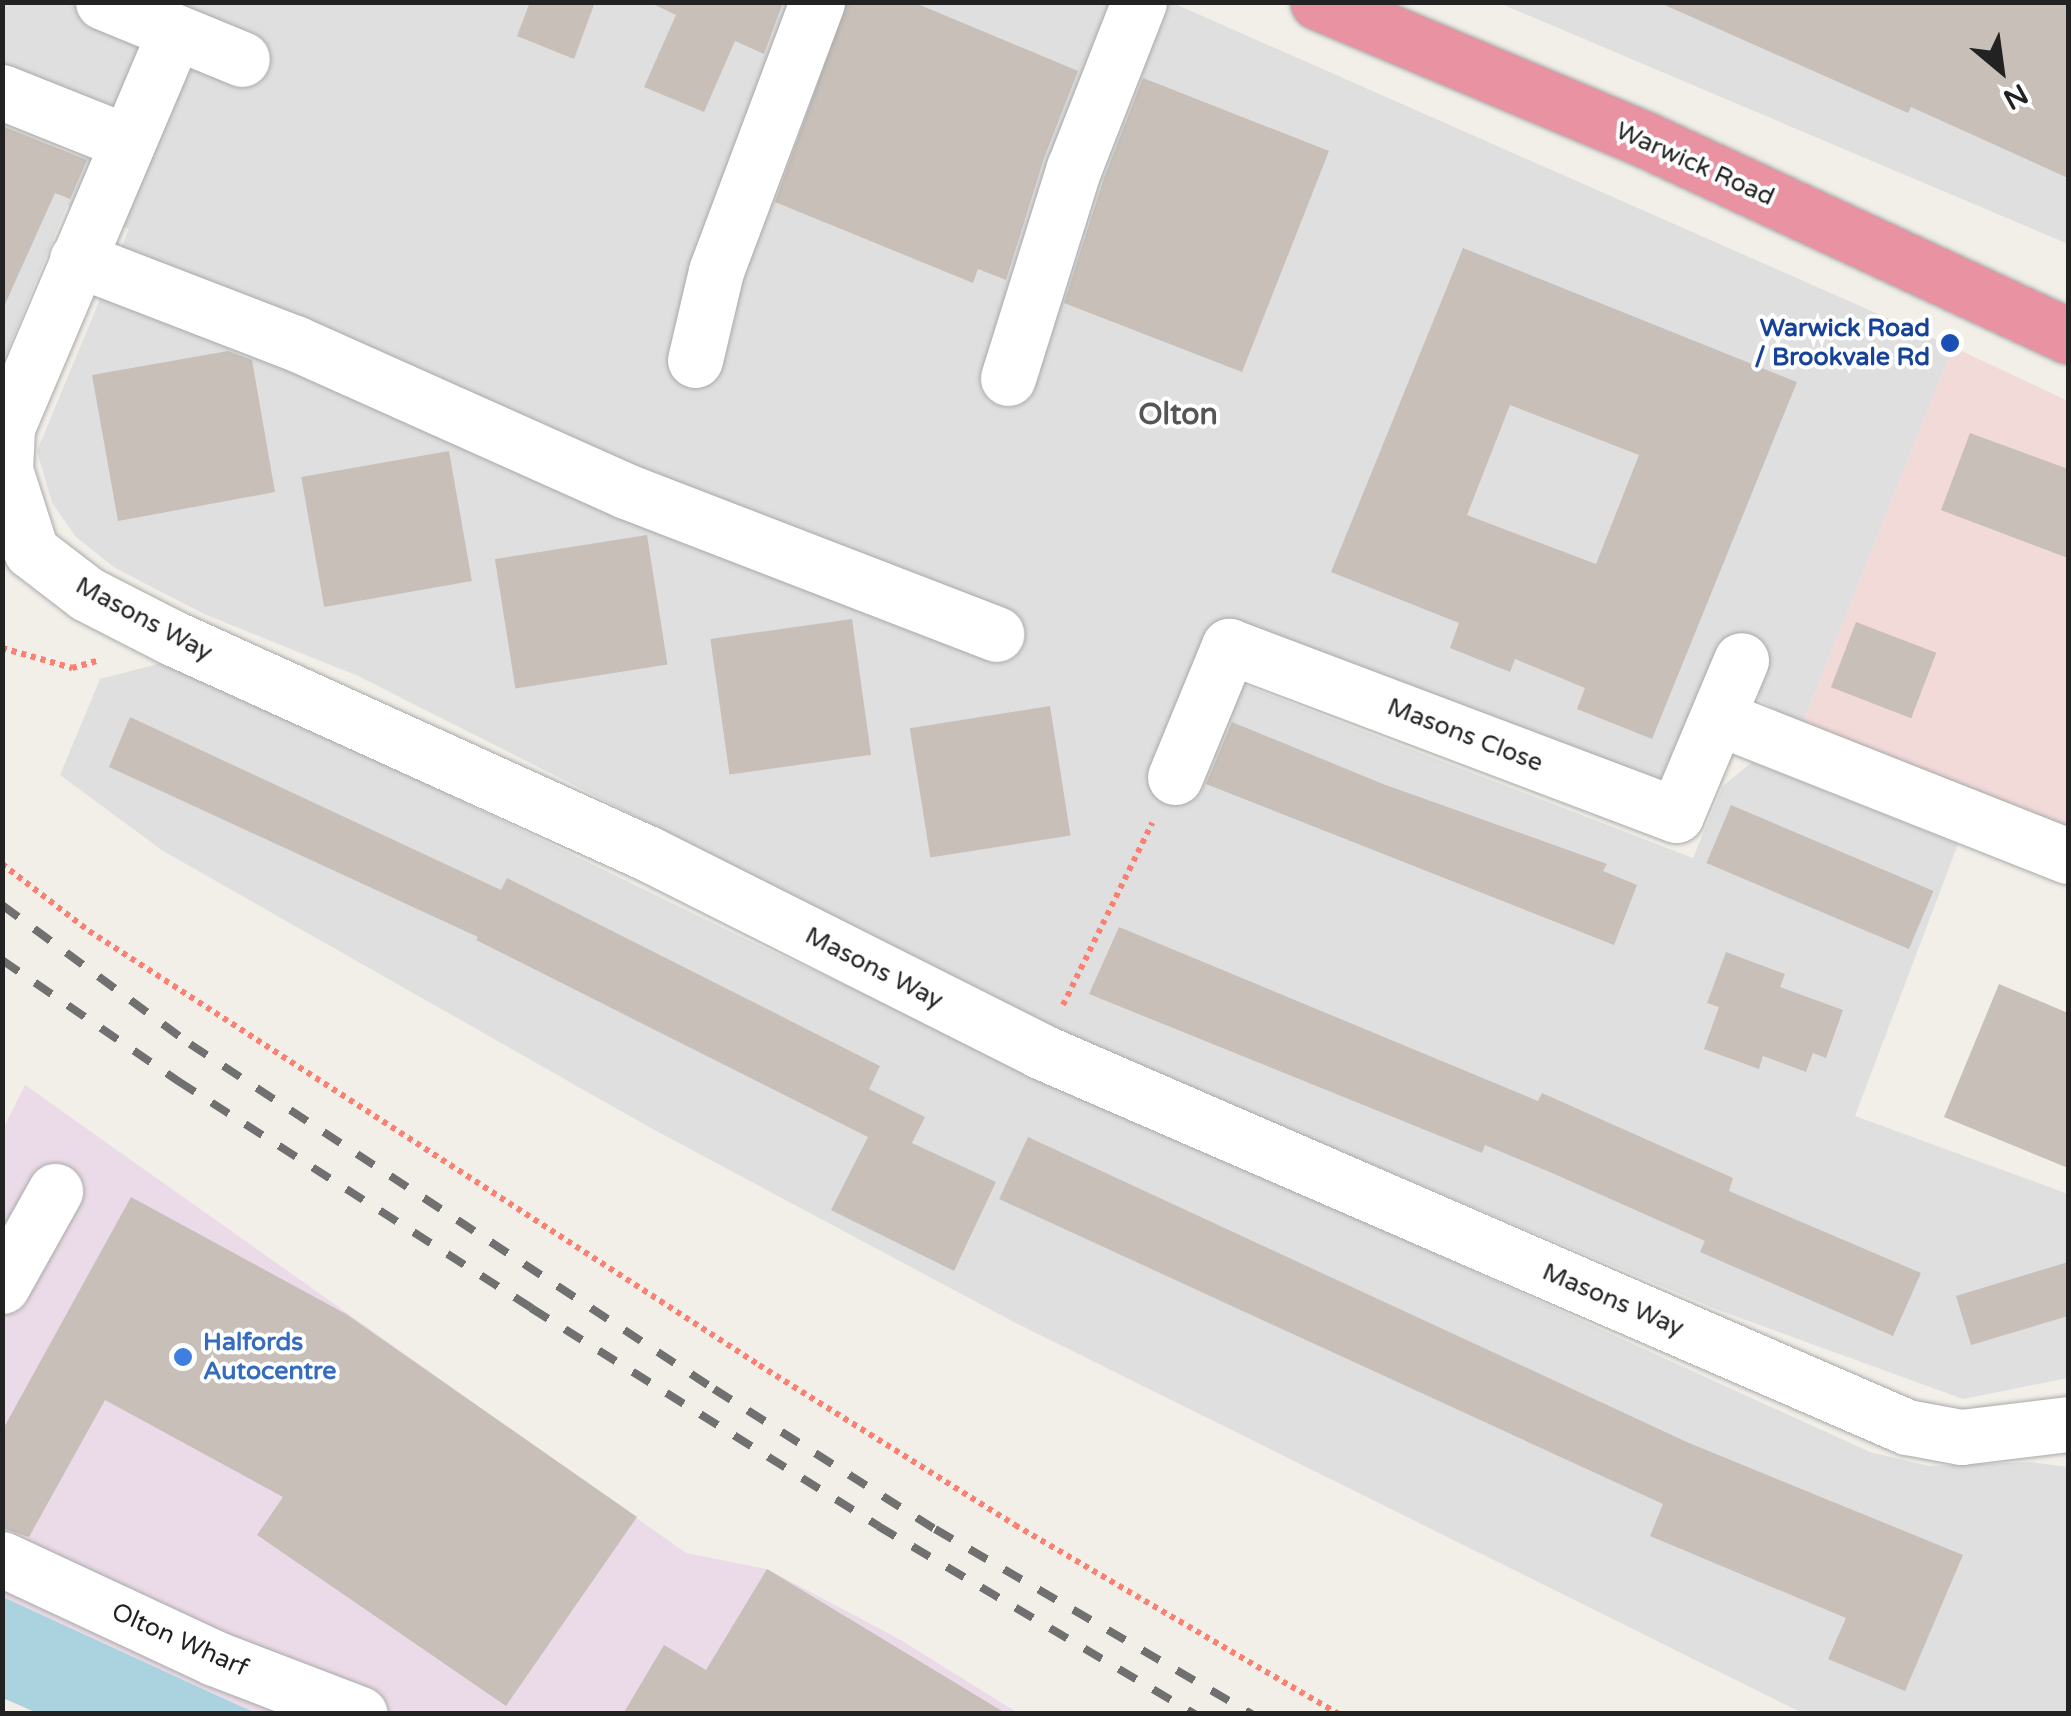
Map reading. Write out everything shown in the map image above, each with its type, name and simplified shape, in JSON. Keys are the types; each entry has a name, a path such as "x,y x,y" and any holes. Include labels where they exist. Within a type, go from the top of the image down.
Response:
{"highway":[{"name":"Warwick Road","path":"1318,2 1646,140 2068,336"}],"street":[{"path":"103,2 242,59"},
{"path":"695,360 716,271 817,2"},
{"path":"1008,378 1074,168 1139,2"},
{"name":"Masons Way","path":"174,34 7,428 5,470 31,551 87,594 649,854 1040,1051 1907,1427 1962,1438 2068,1424"},
{"path":"2,92 126,142"},
{"path":"85,240 295,343 626,490 996,634"},
{"name":"Masons Close","path":"1174,776 1229,646 1676,815 1742,660"},
{"path":"1719,718 2068,856"},
{"path":"2,1286 55,1191"},
{"name":"Olton Wharf","path":"2,1559 214,1658 360,1714"}],"path":[{"path":"1040,1051 1174,776"},
{"path":"2,864 152,972 759,1365 1015,1525 1338,1714"}],"shaded area":[{"path":"3,2 1173,3 1953,347 1801,728 1759,699 1753,662 1666,789 1208,671 1693,858 1723,786 1752,762 1958,844 1855,1116 2068,1194 2068,1378 1963,1399 1718,1310 1086,1044 358,676 204,614 115,568 76,537 52,503 37,451 129,229 67,205 3,362"},
{"path":"1499,3 2068,3 2068,244"},
{"path":"1953,347 2068,401 2068,826 1801,728"},
{"path":"173,660 754,943 1870,1452 1929,1466 2031,1462 2068,1467 2068,1713 1802,1713 1010,1320 649,1127 163,851 60,775 100,679"},
{"path":"25,1085 686,1553 767,1569 899,1639 1018,1713 256,1713 3,1597 2,1131"}],"water":[{"path":"3,1597 256,1713 37,1713 3,1698"}],"building":[{"path":"530,2 595,2 574,59 517,36"},
{"path":"649,2 783,2 764,54 735,41 704,112 644,87 676,15"},
{"path":"847,2 913,2 1078,71 1044,158 1006,280 978,269 973,283 775,202"},
{"path":"1658,2 2068,2 2068,178 1911,107 1908,113"},
{"path":"1143,78 1329,151 1242,372 1064,303 1104,178"},
{"path":"2,126 87,160 70,199 55,193 2,311"},
{"path":"1463,248 1797,382 1652,739 1577,709 1585,688 1515,659 1510,672 1450,648 1459,623 1331,572","holes":["1510,405 1639,455 1596,564 1467,515"]},
{"path":"228,351 252,360 275,492 118,521 92,375"},
{"path":"1970,433 2068,469 2068,558 1941,510"},
{"path":"449,451 472,581 324,607 301,477"},
{"path":"647,535 667,664 515,688 495,559"},
{"path":"852,619 871,755 729,775 710,639"},
{"path":"1856,622 1936,653 1911,718 1831,687"},
{"path":"1050,706 1070,835 930,858 910,728"},
{"path":"130,717 501,890 507,878 880,1066 869,1089 925,1117 912,1143 996,1182 954,1271 831,1210 868,1137 476,940 478,937 109,767"},
{"path":"1232,722 1383,784 1607,864 1603,871 1637,885 1614,945 1206,784"},
{"path":"1731,805 1934,891 1909,949 1706,863"},
{"path":"1119,927 1538,1101 1542,1093 1733,1178 1729,1191 1921,1273 1893,1336 1700,1252 1705,1241 1552,1173 1485,1145 1482,1153 1089,994"},
{"path":"1726,952 1785,974 1780,987 1843,1010 1826,1058 1813,1053 1806,1072 1763,1056 1759,1069 1704,1049 1719,1007 1707,1003"},
{"path":"1999,984 2068,1013 2068,1168 1944,1117"},
{"path":"1028,1137 1689,1443 1963,1555 1905,1691 1828,1659 1846,1618 1650,1536 1663,1504 999,1199"},
{"path":"131,1197 346,1314 637,1517 506,1706 257,1535 283,1497 105,1400 29,1537 2,1528 2,1431"},
{"path":"2068,1262 2068,1316 1971,1345 1956,1296"},
{"path":"767,1569 1007,1714 623,1714 664,1645 706,1670"}],"railway":[{"path":"2,905 190,1044 714,1389 935,1529 1252,1714"},
{"path":"2,960 178,1081 531,1308 878,1526 1195,1714"}],"place":[{"name":"Warwick Road / Brookvale Rd","path":"1950,343"},
{"name":"Halfords Autocentre","path":"183,1357"}],"district":[{"name":"Olton","path":"1178,415"}]}
